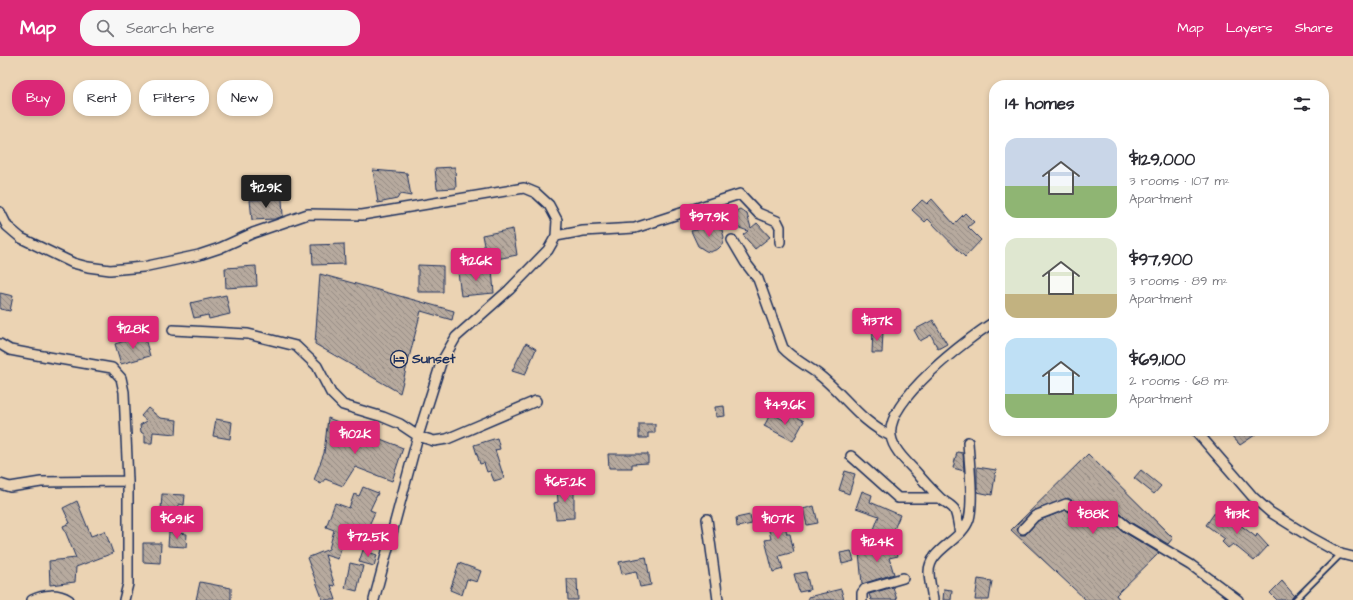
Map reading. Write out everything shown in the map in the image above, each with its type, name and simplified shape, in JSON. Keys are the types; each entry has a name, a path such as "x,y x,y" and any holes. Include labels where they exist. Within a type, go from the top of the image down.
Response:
{"street":[{"path":"0,212 7,226 21,238 73,263 110,270 143,267 199,255 220,248 253,233 308,214 362,215 514,189 531,190 549,205 558,220 556,236 548,250 514,285 456,337 441,363 418,436 374,600"},
{"path":"556,236 635,228 740,194 758,212 777,221 780,226 780,242"},
{"path":"732,240 745,262 758,279 783,348 789,354 818,374 870,424 891,436"},
{"path":"960,533 955,511 940,498 898,452 891,436 896,414 923,380 944,358 989,326"},
{"path":"173,330 248,334 296,346 317,366 331,393 343,404 383,417 400,424 418,436 434,441 447,439 536,400"},
{"path":"0,344 10,350 112,368 119,374 124,392 128,481 128,584 124,600"},
{"path":"1200,436 1253,497 1270,512 1341,554 1353,557"},
{"path":"933,600 929,572 930,565 934,557 960,533 967,522 970,512 968,442"},
{"path":"851,456 898,498 940,498"},
{"path":"0,484 10,487 41,482 128,481"},
{"path":"1023,529 1035,516 1066,504 1084,514 1093,514 1097,508 1104,508 1127,527 1191,565 1238,600"},
{"path":"707,519 718,600"},
{"path":"862,600 862,593 865,590 903,578"},
{"path":"32,600 51,595 58,595 69,600"}],"lane":[{"path":"1295,600 1341,554"}],"building":[{"path":"455,167 456,188 437,189 435,168"},
{"path":"373,170 407,173 411,196 400,194 397,199 378,203"},
{"path":"282,199 283,216 275,219 252,220 250,200"},
{"path":"932,199 954,224 965,213 974,222 968,227 981,240 965,257 928,219 925,222 912,210 922,200 927,204"},
{"path":"740,209 747,214 751,228 757,223 770,237 755,249 743,235 748,231 731,225 730,219 732,213"},
{"path":"707,224 716,225 722,230 724,237 722,245 718,249 710,252 698,246 691,231 697,230"},
{"path":"513,229 517,255 487,261 482,235"},
{"path":"344,244 345,264 313,265 312,245"},
{"path":"418,265 443,266 443,292 418,292"},
{"path":"256,266 257,286 226,288 225,268"},
{"path":"492,269 494,293 461,296 458,272"},
{"path":"320,274 454,311 452,320 421,311 400,393 315,344"},
{"path":"0,293 13,296 10,311 0,309"},
{"path":"226,295 230,314 209,319 208,315 194,318 190,303"},
{"path":"933,320 947,344 938,349 931,335 920,341 914,330"},
{"path":"873,330 883,331 882,353 872,353"},
{"path":"144,335 150,356 121,364 115,344"},
{"path":"526,343 536,349 525,375 512,371"},
{"path":"724,406 725,416 716,417 715,407"},
{"path":"148,408 160,418 177,420 176,434 153,432 152,443 145,443 145,435 141,432 140,425 147,421 141,416"},
{"path":"771,413 787,422 791,414 804,421 793,441 764,426"},
{"path":"328,418 403,448 392,481 355,467 343,486 325,479 321,484 314,480 324,453"},
{"path":"216,419 232,422 230,439 213,436"},
{"path":"639,424 655,424 655,433 648,433 648,438 639,438"},
{"path":"1232,436 1254,436 1240,445"},
{"path":"497,438 500,449 495,450 504,478 494,481 490,471 487,472 484,463 480,464 474,445"},
{"path":"957,452 963,453 964,471 953,468"},
{"path":"608,454 648,454 648,463 632,464 632,468 609,468"},
{"path":"1088,454 1173,538 1168,544 1130,522 1107,503 1097,502 1090,508 1086,508 1068,498 1033,511 1019,525 1017,530 1021,535 1025,535 1038,521 1066,510 1084,520 1095,519 1102,514 1124,532 1159,553 1116,595 1120,600 1086,600 1011,530"},
{"path":"977,467 996,470 992,495 977,492"},
{"path":"1141,470 1161,486 1154,494 1134,478"},
{"path":"845,471 855,474 849,494 839,490"},
{"path":"363,487 378,493 370,510 375,512 365,534 361,532 358,539 345,534 338,559 325,555 335,586 331,585 336,600 323,600 307,558 329,549 334,530 326,527 335,503 349,508 354,494 359,496"},
{"path":"574,487 574,518 556,519 554,503 558,502 557,488"},
{"path":"862,491 872,495 870,502 900,515 890,539 873,532 879,516 856,508"},
{"path":"162,494 185,495 184,505 179,504 177,526 160,525"},
{"path":"77,501 91,536 105,531 113,553 76,567 75,582 50,585 49,561 76,558 63,526 70,523 63,508"},
{"path":"814,506 818,523 807,525 803,509"},
{"path":"1218,508 1256,537 1257,534 1268,546 1254,561 1233,544 1228,548 1222,542 1225,539 1206,525"},
{"path":"781,510 787,534 790,534 794,552 779,556 783,569 773,572 765,540 771,539 765,514"},
{"path":"750,515 752,524 737,527 736,518"},
{"path":"169,532 187,534 186,547 168,546"},
{"path":"143,543 161,543 160,563 143,562"},
{"path":"895,544 898,556 889,558 894,574 862,584 859,552"},
{"path":"363,550 377,555 374,566 359,562"},
{"path":"851,551 854,561 842,564 840,553"},
{"path":"646,557 651,585 640,587 636,571 622,574 619,562"},
{"path":"350,563 363,566 357,591 345,588"},
{"path":"459,563 481,571 477,582 467,579 462,595 450,590"},
{"path":"806,572 810,590 799,592 794,574"},
{"path":"567,579 577,579 578,600 568,600"},
{"path":"978,579 992,581 989,600 975,600"},
{"path":"1282,581 1294,595 1291,600 1277,600 1270,593"},
{"path":"200,582 231,588 231,600 196,600"},
{"path":"893,587 897,600 871,600 869,594"},
{"path":"841,589 844,600 808,600 808,597"},
{"path":"944,589 952,590 951,600 943,600"}],"place":[{"name":"Sunset","path":"399,359"}]}
